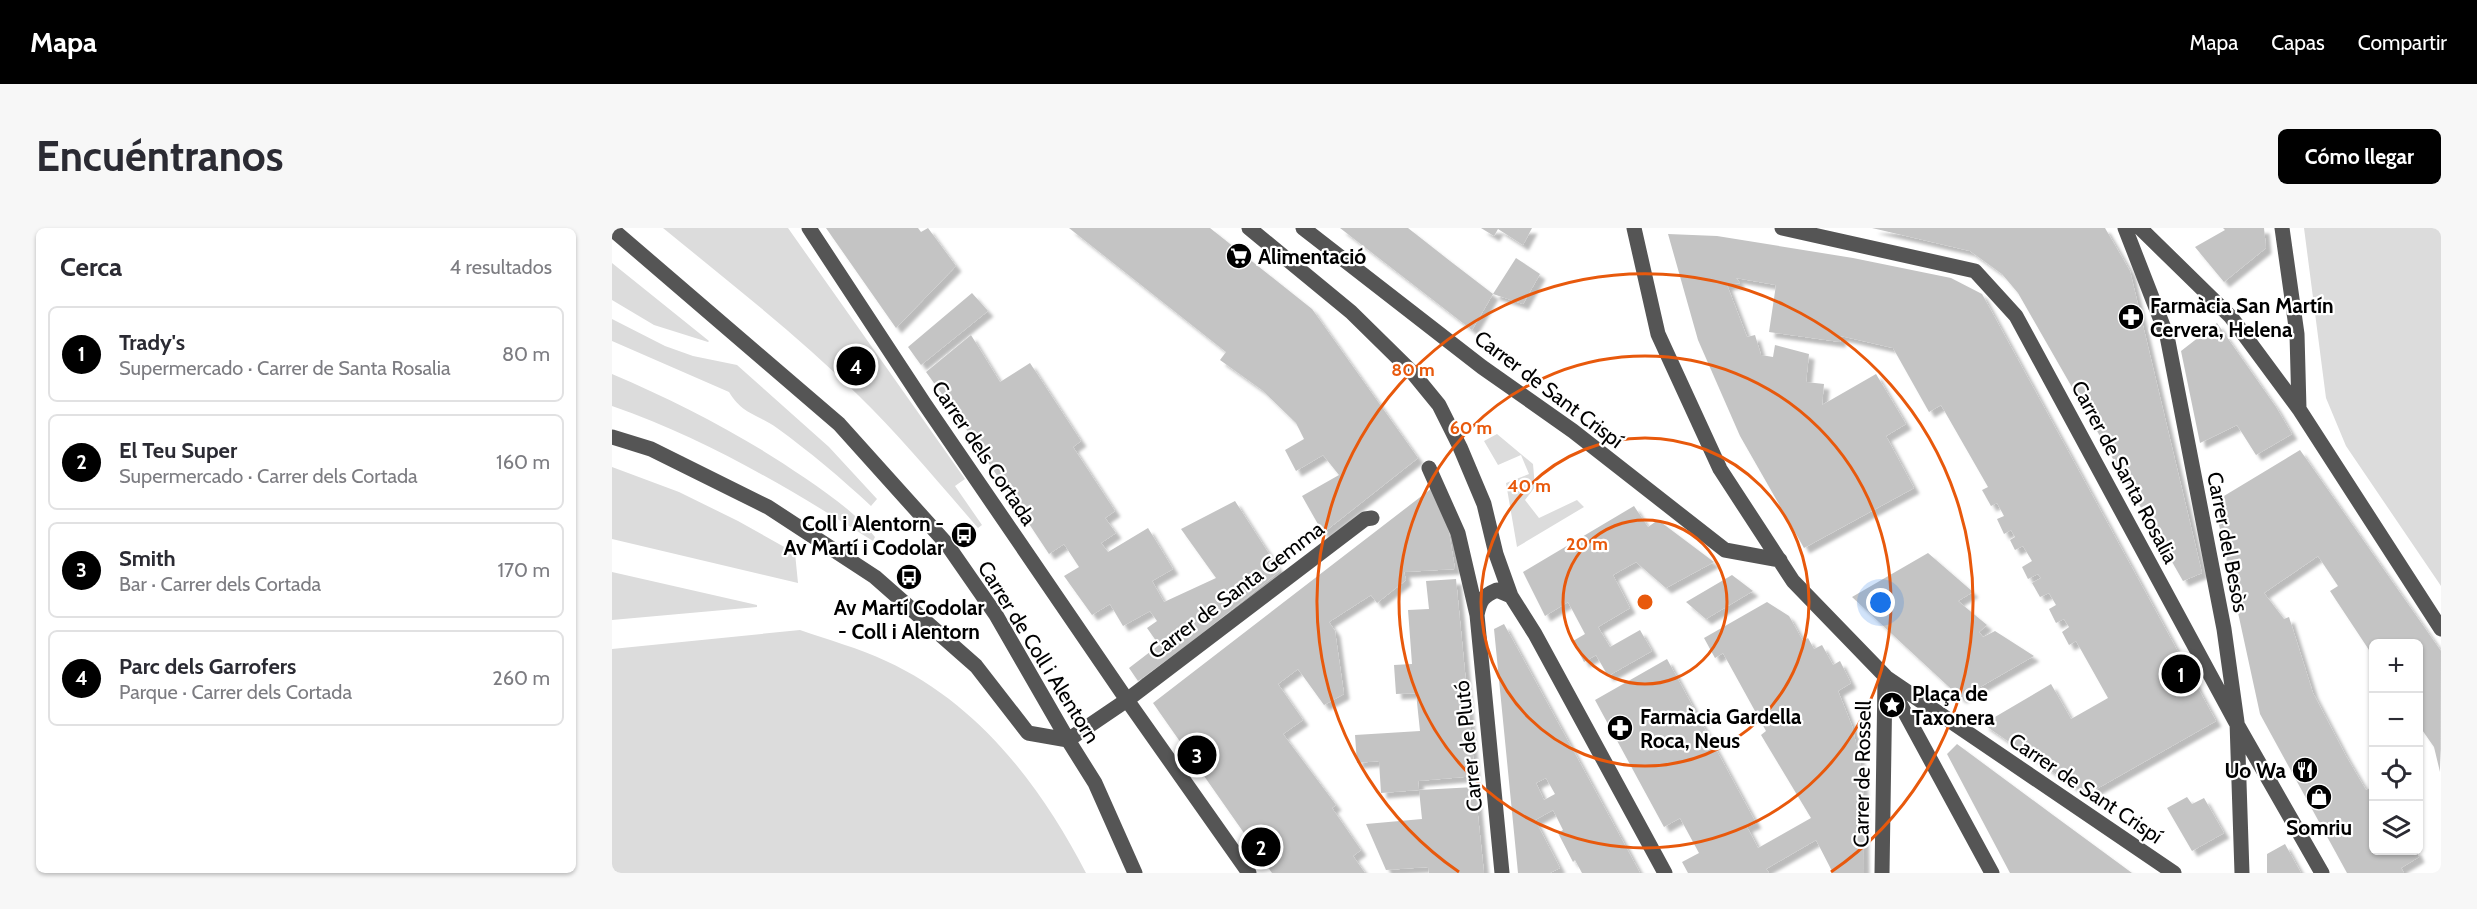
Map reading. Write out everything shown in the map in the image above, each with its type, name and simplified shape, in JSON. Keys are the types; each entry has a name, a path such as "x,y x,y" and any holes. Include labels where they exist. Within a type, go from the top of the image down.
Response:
{"street":[{"name":"Carrer dels Cortada","path":"809,228 924,403 1127,700 1249,873"},
{"path":"1249,228 1351,312 1412,372 1438,405 1460,447 1484,504 1496,554 1511,596 1535,634 1665,873"},
{"name":"Carrer de Sant Crispí","path":"1303,228 1482,367 1573,431 1725,550 1780,560"},
{"path":"1634,228 1658,334 1720,469 1793,581 1885,676 1992,873"},
{"name":"Carrer de Santa Rosalia","path":"1782,228 1976,271 2016,316 2236,722 2322,873"},
{"name":"Carrer del Besòs","path":"2125,228 2167,336 2224,629 2236,722 2242,873"},
{"path":"2140,228 2231,316 2300,409 2441,629"},
{"path":"2282,228 2297,334 2300,409"},
{"name":"Carrer de Coll i Alentorn","path":"612,229 839,424 946,543 996,615 1100,792 1135,873"},
{"path":"612,437 651,449 768,507 875,577 976,666 1028,733 1068,740 1127,700"},
{"name":"Carrer de Plutó","path":"1429,468 1458,533 1477,615 1502,873"},
{"name":"Carrer de Santa Gemma","path":"1127,700 1365,519 1372,518"},
{"path":"1477,615 1480,600 1488,594 1497,590 1511,596"},
{"name":"Carrer de Sant Crispí","path":"1885,676 2174,873"},
{"name":"Carrer de Rossell","path":"1882,873 1885,676"}],"shaded area":[{"path":"663,228 788,228 965,479 955,486 982,525 978,528 920,460 835,373 762,309"},
{"path":"2304,228 2441,228 2441,586 2346,446 2326,398"},
{"path":"612,263 709,341 654,325 612,300"},
{"path":"612,319 665,346 693,356 737,365 829,447 877,499 871,506 789,437 739,405 729,392 612,341"},
{"path":"612,374 711,421 759,448 824,491 851,513 868,528 875,537 873,541 810,502 714,449 612,406"},
{"path":"1497,434 1533,464 1535,487 1525,500 1539,518 1577,500 1584,507 1517,547 1506,483 1529,474 1521,455 1498,465 1484,441"},
{"path":"612,467 679,492 795,553 798,583 612,539"},
{"path":"612,572 757,605 757,607 612,620"},
{"path":"800,630 886,661 919,679 950,700 1004,750 1027,779 1049,809 1086,873 612,873 612,649"}],"building":[{"path":"826,228 918,228 921,232 928,228 956,266 896,328"},
{"path":"1069,228 1210,228 1312,309 1418,458 1323,533 1302,496 1339,475 1323,455 1296,471 1285,450 1304,439 1296,423 1262,390 1220,360 1226,352"},
{"path":"1340,228 1408,228 1493,294 1472,330"},
{"path":"1481,228 1532,228 1523,245 1498,229 1494,236"},
{"path":"1872,228 2105,228 2130,271 2202,573 2183,581 2018,293 2002,274 1970,251"},
{"path":"2223,228 2264,228 2266,248 2224,282 2195,247 2225,230"},
{"path":"1668,234 1717,236 1853,258 1951,278 1982,294 2216,721 2086,795 1983,724 2051,684 2071,719 2108,698 2076,641 2069,645 2062,632 2069,627 2064,619 2056,623 2049,609 2056,605 2049,593 2040,597 2032,583 2041,578 2038,574 2028,579 2022,567 2032,561 2023,546 2015,550 2010,540 2015,537 2011,530 2004,534 1997,519 2004,516 1997,503 1991,506 1982,490 1988,487 1941,405 1929,412 1893,348 1841,336 1840,342 1769,332 1776,285 1736,278 1740,283 1727,285 1747,337 1755,335 1761,355 1773,357 1775,345 1809,354 1806,382 1824,384 1822,405 1876,374 1906,424 1886,436 1914,488 1804,548 1740,436 1698,340"},
{"path":"1516,258 1540,274 1523,304 1493,294"},
{"path":"972,293 988,311 921,365 908,347"},
{"path":"2217,323 2276,407 2292,434 2256,455 2237,425 2200,443 2181,351"},
{"path":"971,335 1000,382 1030,363 1081,441 1073,447 1115,511 1105,518 1116,533 1101,543 1108,552 1148,528 1173,569 1152,581 1164,602 1216,578 1181,529 1235,501 1280,571 1190,643 1138,681 1129,668 1159,645 1147,628 1157,621 1150,611 1123,626 1110,604 1092,615 1064,576 1079,567 1064,544 1049,554 926,372"},
{"path":"2300,450 2441,651 2440,772 2434,747 2423,731 2423,639 2369,639 2369,650 2330,591 2338,586 2318,556 2264,593 2284,619 2289,617 2313,693 2346,756 2366,790 2369,788 2369,855 2418,855 2419,857 2401,868 2404,873 2347,873 2260,714 2214,502"},
{"path":"1432,488 1447,520 1455,569 1404,572 1406,580 1377,603 1371,595 1329,622 1335,631 1344,694 1324,705 1298,669 1278,684 1303,720 1283,734 1336,805 1332,808 1361,850 1353,856 1365,873 1272,873 1153,703"},
{"path":"1634,506 1648,527 1658,520 1714,562 1666,588 1636,562 1613,575 1630,608 1598,627 1610,647 1640,630 1652,651 1608,676 1596,655 1584,662 1573,641 1585,634 1568,602 1545,616 1523,572"},
{"path":"1928,553 1973,592 1958,601 1987,625 1979,632 1983,637 1995,631 2034,656 1961,698 1852,597"},
{"path":"1732,575 1753,591 1706,619 1686,602"},
{"path":"1456,579 1475,776 1418,781 1419,790 1381,793 1379,761 1357,763 1355,735 1420,731 1416,693 1396,694 1394,665 1412,664 1408,610 1429,609 1426,581"},
{"path":"1767,602 1789,616 1803,641 1808,638 1814,649 1822,645 1833,665 1840,661 1851,683 1838,691 1852,726 1860,760 1863,788 1864,873 1833,873 1816,840 1766,869 1769,873 1688,873 1682,862 1699,853 1680,818 1664,827 1595,700 1667,659 1756,823 1747,827 1758,848 1811,818 1761,735 1766,731 1723,653 1715,658 1704,638"},
{"path":"1504,624 1640,873 1582,873 1575,860 1573,862 1558,833 1563,830 1553,810 1535,820 1560,868 1550,873 1518,873 1494,629","holes":["1546,778 1555,794 1544,800 1536,783"]},
{"path":"1957,744 2132,873 2010,873 1947,754"},
{"path":"1475,787 1484,873 1429,873 1428,867 1386,870 1366,824 1422,819 1419,790"},
{"path":"2187,797 2192,804 2204,798 2224,833 2192,851 2167,808"},
{"path":"2285,844 2301,873 2267,873 2267,854"}],"place":[{"name":"Alimentació","path":"1239,256"},
{"name":"Farmàcia San Martín Cervera, Helena","path":"2131,317"},
{"name":"Parc dels Garrofers","path":"856,366"},
{"name":"Coll i Alentorn - Av Martí i Codolar","path":"964,535"},
{"name":"Av Martí Codolar - Coll i Alentorn","path":"909,577"},
{"name":"Trady's","path":"2181,674"},
{"name":"Plaça de Taxonera","path":"1892,705"},
{"name":"Farmàcia Gardella Roca, Neus","path":"1620,728"},
{"name":"Smith","path":"1197,755"},
{"name":"Uo Wa","path":"2305,770"},
{"name":"Somriu","path":"2319,797"},
{"name":"El Teu Super","path":"1261,847"}]}
